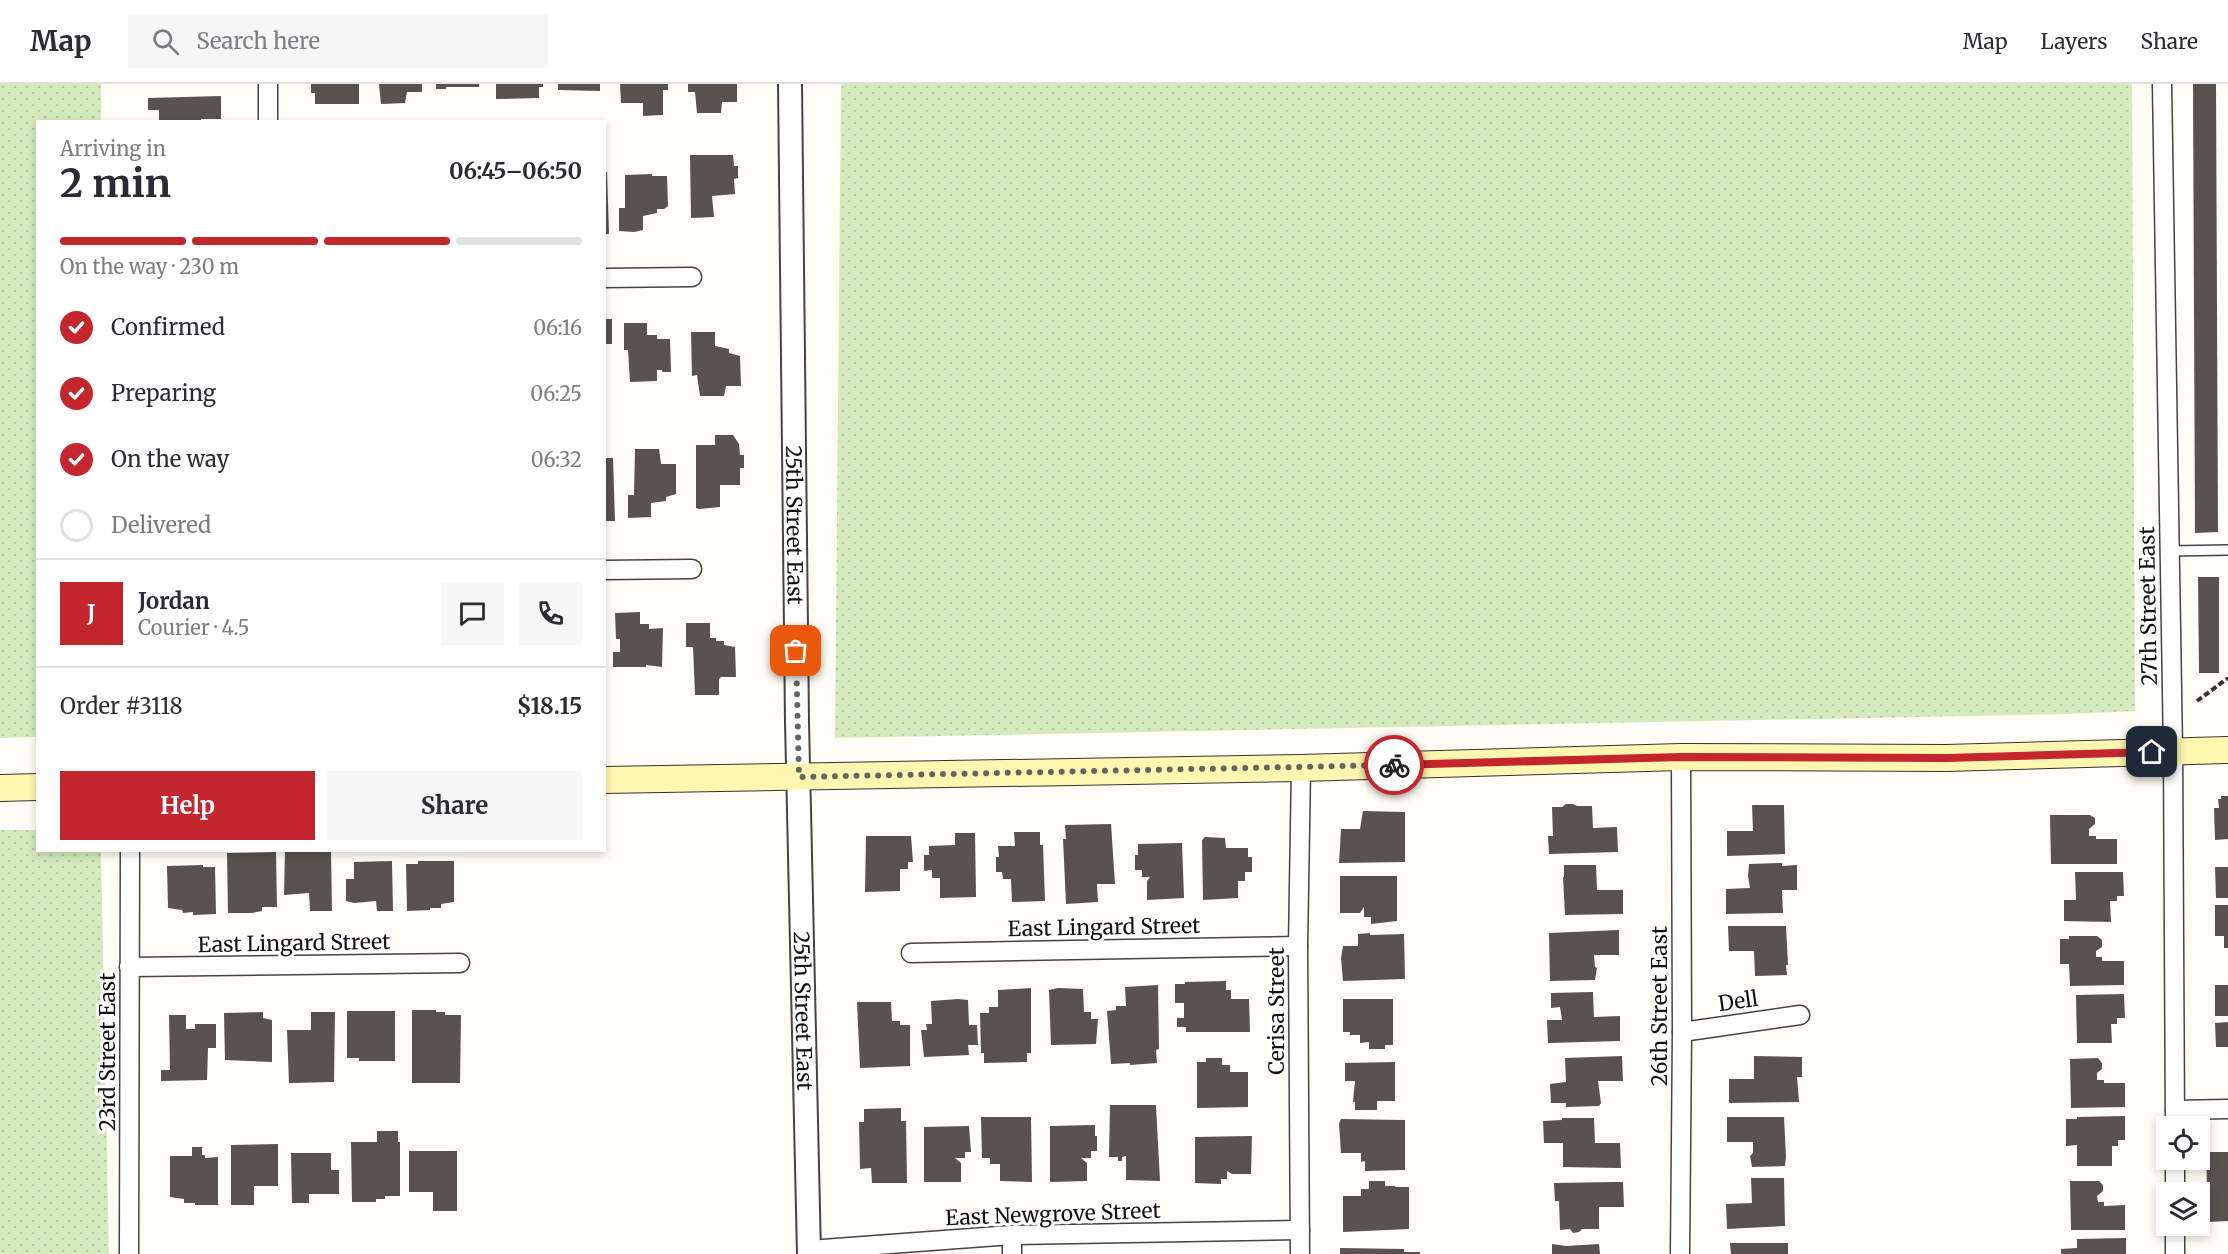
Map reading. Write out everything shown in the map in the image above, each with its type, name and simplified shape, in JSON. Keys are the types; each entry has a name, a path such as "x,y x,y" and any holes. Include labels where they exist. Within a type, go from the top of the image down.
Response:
{"main road":[{"path":"606,780 1300,768 1681,757 1947,758 2228,750"},
{"path":"0,788 36,787"}],"street":[{"path":"268,84 268,120"},
{"name":"25th Street East","path":"790,84 799,777 809,1252"},
{"name":"27th Street East","path":"2162,84 2173,751 2175,1116"},
{"path":"606,278 692,277"},
{"path":"606,570 692,568"},
{"name":"26th Street East","path":"1680,1254 1681,757"},
{"name":"Cerisa Street","path":"1300,768 1298,946 1300,1254"},
{"name":"23rd Street East","path":"129,1254 130,852"},
{"name":"East Lingard Street","path":"911,953 1298,946"},
{"name":"East Lingard Street","path":"129,967 460,963"},
{"name":"Dell","path":"1682,1032 1800,1015"},
{"path":"2187,1116 2228,1109"},
{"name":"East Newgrove Street","path":"809,1252 1012,1235 1300,1230"},
{"path":"1012,1235 1012,1254"},
{"path":"2175,1236 2175,1254"}],"lane":[{"path":"2170,552 2228,550"}],"path":[{"path":"2197,701 2228,678"}],"green space":[{"path":"0,84 101,84 101,120 36,120 36,737 0,738"},
{"path":"841,84 2132,84 2135,711 835,738"},
{"path":"0,830 36,830 36,852 101,852 109,1254 0,1254"}],"building":[{"path":"311,84 359,84 359,104 315,104 315,93 311,93"},
{"path":"379,84 422,84 422,92 407,92 405,103 381,104"},
{"path":"436,84 479,84 479,87 436,89"},
{"path":"496,84 543,84 543,87 539,87 539,98 496,99"},
{"path":"558,84 600,84 600,91 558,90"},
{"path":"620,84 668,84 668,90 663,90 663,115 643,116 643,103 621,103"},
{"path":"688,84 737,84 737,102 722,102 721,113 697,113 695,92 688,92"},
{"path":"2193,84 2216,84 2218,532 2195,533"},
{"path":"221,96 221,119 159,120 159,110 148,110 148,98"},
{"path":"690,155 733,155 734,166 738,166 738,178 734,179 735,194 712,196 714,217 691,218"},
{"path":"606,172 607,172 609,234 606,234"},
{"path":"652,174 652,176 667,176 668,206 664,209 657,209 657,213 643,216 643,230 619,231 619,208 625,208 625,175"},
{"path":"606,319 612,319 612,344 606,344"},
{"path":"624,323 647,323 647,335 657,335 657,339 670,339 671,372 657,370 657,381 630,382 628,350 624,350"},
{"path":"691,332 715,332 715,346 729,349 729,353 740,356 741,386 726,386 724,396 700,396 697,375 692,376"},
{"path":"715,435 733,435 739,444 740,455 744,455 744,468 740,468 740,485 720,485 720,507 699,509 696,508 696,445 715,445"},
{"path":"635,449 659,449 661,464 676,464 676,494 666,497 666,501 651,503 651,517 628,518 628,495 634,495"},
{"path":"606,458 613,458 615,521 606,521"},
{"path":"2198,577 2219,577 2219,673 2199,673"},
{"path":"640,612 640,624 649,624 649,629 663,628 662,667 646,665 646,667 613,667 613,652 620,652 620,639 616,639 615,613"},
{"path":"686,623 710,623 710,638 716,638 716,641 724,641 724,645 735,647 736,677 719,679 719,695 695,695 693,647 686,647"},
{"path":"2221,796 2228,796 2228,839 2215,840 2214,808 2219,808 2218,799 2221,799"},
{"path":"1566,804 1592,806 1593,828 1617,827 1618,852 1549,854 1548,836 1553,836 1552,807 1562,807"},
{"path":"1752,805 1784,805 1785,854 1727,856 1727,831 1753,831"},
{"path":"1363,811 1405,812 1405,862 1339,863 1341,829 1360,829"},
{"path":"2050,815 2090,815 2095,818 2095,824 2089,829 2089,836 2096,836 2096,839 2117,839 2117,864 2051,864"},
{"path":"1111,824 1115,884 1097,884 1098,902 1066,904 1063,839 1066,839 1065,825"},
{"path":"1014,832 1040,832 1040,845 1043,845 1045,901 1012,902 1011,879 1003,879 1002,872 996,872 996,857 999,857 998,846 1015,846"},
{"path":"955,833 975,833 976,897 940,898 940,878 932,878 932,870 924,871 924,855 929,855 929,846 955,845"},
{"path":"866,836 911,836 913,862 908,862 908,869 900,869 900,891 865,892"},
{"path":"1205,837 1225,838 1226,848 1248,848 1248,857 1252,857 1252,872 1245,872 1245,881 1238,881 1238,898 1203,900 1202,840"},
{"path":"1182,843 1184,898 1147,900 1147,881 1150,877 1142,877 1142,870 1135,870 1138,844"},
{"path":"276,852 277,907 262,907 262,911 252,913 228,913 227,853"},
{"path":"285,852 331,852 332,911 310,911 309,893 284,895"},
{"path":"392,861 393,911 377,911 376,901 354,903 346,901 346,879 354,879 354,862"},
{"path":"418,861 454,861 454,902 441,904 441,908 407,911 406,864 418,864"},
{"path":"1782,863 1782,866 1797,865 1797,890 1782,890 1783,913 1726,914 1726,889 1750,888 1749,864"},
{"path":"203,865 203,867 215,867 216,914 193,915 193,912 183,913 182,910 168,908 167,866"},
{"path":"1564,865 1596,865 1597,890 1623,890 1623,914 1565,915"},
{"path":"2215,867 2228,867 2228,898 2216,898"},
{"path":"2075,872 2123,872 2124,896 2117,896 2117,901 2110,901 2111,922 2064,921 2064,900 2076,900"},
{"path":"1340,876 1397,876 1397,921 1371,924 1371,917 1364,917 1364,907 1360,913 1340,913"},
{"path":"2215,905 2228,905 2228,948 2224,948 2224,936 2215,936"},
{"path":"1728,926 1786,926 1787,975 1755,976 1754,951 1729,951"},
{"path":"1619,930 1619,955 1594,955 1597,968 1595,980 1550,981 1549,933"},
{"path":"1370,933 1370,935 1404,934 1405,979 1343,981 1341,958 1343,946 1358,946 1358,934"},
{"path":"2069,936 2097,936 2102,940 2102,947 2096,951 2096,957 2102,957 2102,961 2124,961 2124,985 2070,986 2069,964 2060,964 2060,939 2069,939"},
{"path":"1226,981 1226,990 1231,990 1231,999 1249,999 1250,1032 1186,1032 1186,1027 1177,1027 1177,1018 1184,1018 1184,1003 1175,1003 1175,984"},
{"path":"1158,985 1159,1049 1156,1050 1157,1063 1111,1064 1107,1011 1116,1010 1116,1006 1126,1006 1125,987"},
{"path":"2215,985 2228,985 2228,1016 2215,1016"},
{"path":"1031,988 1031,1053 1027,1053 1027,1062 984,1063 984,1053 981,1053 980,1013 989,1013 989,1007 998,1007 998,990"},
{"path":"1083,989 1084,1012 1091,1012 1091,1019 1098,1019 1096,1044 1051,1045 1049,990"},
{"path":"1593,992 1594,1017 1620,1016 1620,1041 1548,1043 1547,1020 1562,1020 1560,1007 1551,1008 1551,993"},
{"path":"2124,994 2125,1018 2117,1018 2117,1024 2111,1024 2112,1043 2077,1043 2076,995"},
{"path":"1343,999 1393,999 1393,1045 1385,1045 1385,1049 1369,1049 1369,1042 1360,1043 1360,1035 1343,1032"},
{"path":"968,1000 969,1025 977,1025 978,1045 968,1045 969,1055 924,1057 921,1030 927,1030 926,1024 932,1024 931,1001"},
{"path":"857,1002 891,1002 892,1021 900,1021 900,1025 910,1025 910,1066 860,1068"},
{"path":"412,1010 436,1010 436,1012 445,1012 445,1015 461,1015 460,1083 412,1083"},
{"path":"347,1011 395,1011 395,1061 359,1061 359,1058 347,1058"},
{"path":"263,1012 263,1018 272,1020 272,1062 225,1060 224,1013"},
{"path":"311,1012 335,1012 334,1082 289,1083 287,1030 311,1030"},
{"path":"169,1015 186,1015 186,1029 195,1029 195,1024 216,1024 216,1048 208,1048 207,1080 161,1081 161,1070 170,1070"},
{"path":"2228,1022 2228,1047 2216,1047 2215,1023"},
{"path":"1622,1056 1623,1081 1598,1081 1601,1103 1599,1106 1566,1107 1566,1103 1551,1103 1550,1084 1566,1082 1565,1058"},
{"path":"1754,1056 1802,1057 1802,1077 1797,1077 1799,1102 1729,1103 1729,1079 1754,1079"},
{"path":"1206,1058 1222,1058 1222,1065 1230,1065 1230,1072 1248,1072 1248,1107 1197,1108 1197,1062 1206,1062"},
{"path":"2098,1058 2102,1063 2102,1069 2097,1073 2097,1080 2104,1080 2104,1083 2125,1083 2125,1107 2071,1108 2070,1059"},
{"path":"1395,1062 1395,1101 1377,1101 1377,1110 1355,1110 1355,1102 1353,1102 1355,1081 1345,1081 1345,1063"},
{"path":"1110,1105 1156,1105 1160,1181 1126,1180 1126,1156 1122,1157 1122,1161 1118,1161 1118,1157 1109,1157"},
{"path":"901,1108 901,1121 906,1121 907,1183 872,1183 871,1168 860,1169 859,1122 864,1122 864,1109"},
{"path":"2125,1116 2125,1140 2118,1140 2118,1146 2112,1146 2112,1166 2077,1166 2077,1145 2066,1146 2066,1119"},
{"path":"981,1117 1031,1117 1032,1182 1000,1181 1000,1164 990,1164 990,1158 982,1158"},
{"path":"1727,1117 1784,1117 1785,1166 1752,1167 1750,1156 1753,1153 1753,1142 1727,1142"},
{"path":"1562,1118 1594,1118 1595,1143 1620,1143 1621,1168 1563,1167 1563,1143 1544,1143 1543,1121 1562,1120"},
{"path":"1341,1119 1405,1120 1405,1170 1365,1171 1365,1161 1361,1162 1361,1153 1341,1153 1339,1124"},
{"path":"1095,1125 1097,1151 1091,1151 1091,1158 1081,1158 1087,1163 1087,1181 1050,1182 1050,1126"},
{"path":"969,1126 971,1152 965,1152 965,1158 955,1158 961,1163 961,1182 924,1182 924,1127"},
{"path":"377,1131 398,1131 400,1196 385,1196 385,1199 376,1199 376,1202 352,1202 351,1142 377,1142"},
{"path":"1252,1136 1251,1174 1232,1174 1227,1171 1227,1179 1221,1179 1221,1184 1195,1183 1195,1137"},
{"path":"278,1144 278,1186 254,1186 254,1205 231,1205 231,1145"},
{"path":"192,1147 202,1147 202,1155 205,1155 205,1158 218,1157 218,1205 195,1205 195,1203 184,1203 184,1199 170,1197 170,1156 192,1156"},
{"path":"409,1151 457,1151 457,1211 433,1211 433,1192 409,1192"},
{"path":"2210,1152 2228,1152 2228,1221 2210,1222 2210,1182 2207,1182 2207,1170 2210,1170"},
{"path":"291,1153 331,1153 331,1170 339,1170 339,1194 309,1194 309,1203 292,1203"},
{"path":"1751,1178 1784,1178 1785,1226 1727,1229 1726,1204 1752,1203"},
{"path":"1369,1181 1385,1181 1385,1186 1409,1187 1409,1229 1343,1232 1343,1196 1361,1196 1361,1189 1369,1189"},
{"path":"2070,1181 2099,1181 2103,1185 2103,1191 2097,1196 2098,1202 2104,1202 2104,1206 2125,1205 2125,1230 2071,1230"},
{"path":"1623,1182 1624,1207 1599,1207 1599,1229 1582,1229 1573,1233 1570,1229 1560,1230 1559,1201 1555,1201 1554,1183"},
{"path":"2126,1238 2126,1254 2061,1254 2061,1249 2077,1248 2077,1239"},
{"path":"1730,1243 1788,1243 1788,1254 1731,1254"},
{"path":"1552,1244 1566,1246 1599,1244 1600,1254 1552,1254"},
{"path":"1340,1248 1404,1249 1404,1252 1420,1252 1420,1254 1340,1254"}],"way so far":[{"path":"796,651 799,777 1394,765"}],"route":[{"path":"1394,765 1681,757 1947,758 2152,752"}]}
